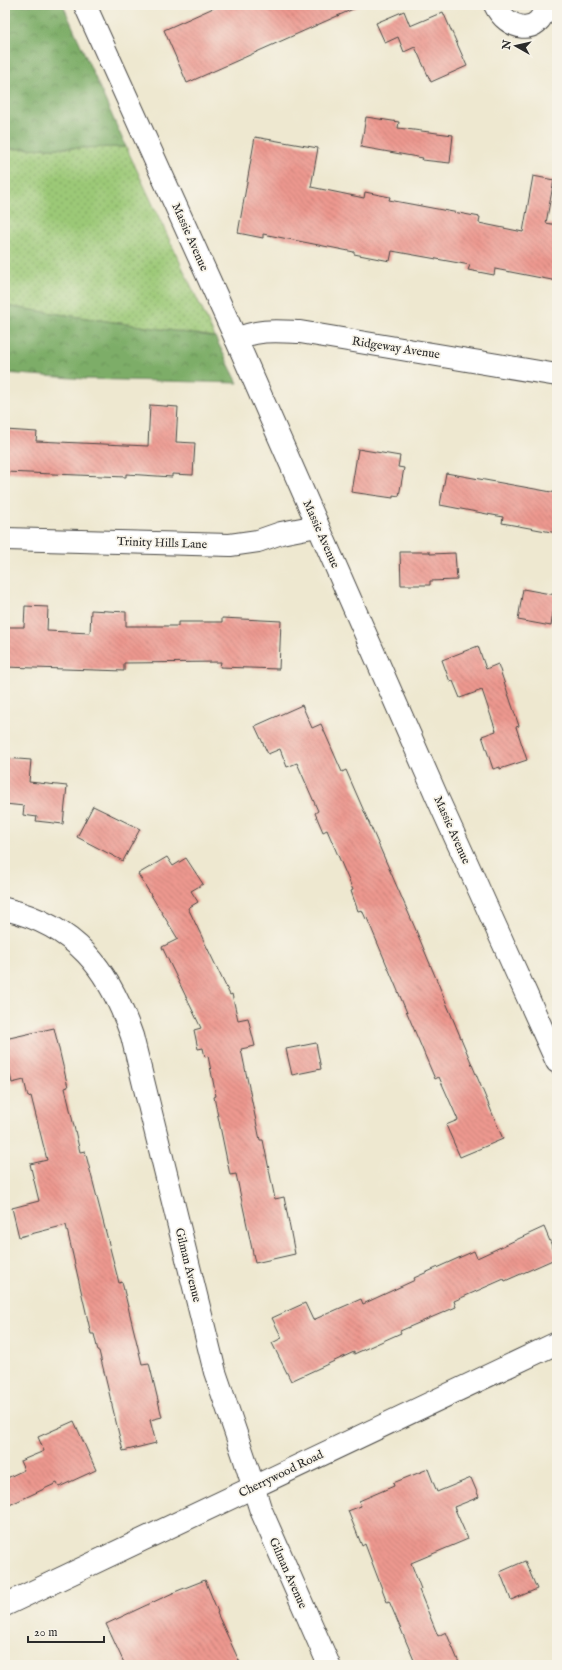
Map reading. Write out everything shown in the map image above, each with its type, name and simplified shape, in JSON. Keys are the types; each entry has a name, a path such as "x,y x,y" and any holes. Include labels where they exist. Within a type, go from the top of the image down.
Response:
{"street":[{"name":"Massie Avenue","path":"86,5 236,339 437,797 557,1062"},
{"path":"495,5 499,13 510,23 520,28 530,26 539,21 544,13 546,5"},
{"name":"Ridgeway Avenue","path":"236,339 248,334 267,330 300,332 557,375"},
{"name":"Trinity Hills Lane","path":"5,539 230,545 258,541 281,532 317,526"},
{"name":"Gilman Avenue","path":"5,909 42,920 78,945 102,972 124,1013 132,1036 215,1372 260,1508 329,1665"},
{"name":"Cherrywood Road","path":"5,1604 557,1343"}],"green space":[{"path":"5,5 63,5 126,147 5,149"},
{"path":"126,147 215,337 5,306 5,149"},
{"path":"5,306 215,337 238,383 85,379 5,373"}],"building":[{"path":"220,5 362,5 187,83 164,30"},
{"path":"404,11 410,26 443,12 467,66 431,82 415,47 404,52 398,37 385,43 376,23"},
{"path":"366,117 399,122 398,128 453,135 450,163 422,160 423,158 361,147"},
{"path":"255,137 318,148 311,187 364,198 365,192 390,197 389,200 480,217 479,223 523,232 533,176 554,180 546,223 557,225 557,281 495,269 494,275 468,270 470,265 392,251 390,261 354,254 354,252 263,234 263,238 238,233"},
{"path":"150,405 178,407 176,442 195,443 193,475 172,474 172,477 126,474 126,477 5,472 5,430 37,432 36,441 148,446"},
{"path":"358,449 400,456 398,467 404,468 399,496 393,495 393,498 351,492"},
{"path":"446,473 557,493 557,533 502,523 503,517 440,505"},
{"path":"400,552 430,552 430,554 455,553 457,580 430,581 430,585 401,585"},
{"path":"523,589 556,595 551,626 518,620"},
{"path":"25,606 48,607 47,631 90,633 91,610 126,612 126,626 178,626 178,622 222,622 222,618 281,621 279,669 220,667 221,662 124,663 124,671 5,667 5,627 24,627"},
{"path":"478,646 486,669 498,664 519,726 516,727 527,760 500,769 500,767 493,769 482,736 496,731 482,690 460,698 453,681 450,682 442,660"},
{"path":"302,705 312,728 321,724 342,772 346,770 415,928 503,1139 460,1157 446,1125 458,1120 439,1077 435,1079 367,918 366,919 362,910 358,911 351,891 353,890 327,830 323,832 315,813 318,811 297,763 287,767 280,749 268,754 255,726"},
{"path":"5,758 31,760 29,782 67,786 63,824 36,821 37,817 23,815 24,806 5,804"},
{"path":"93,806 140,829 123,861 77,837"},
{"path":"167,857 173,866 186,858 203,884 191,891 198,902 188,908 230,995 232,994 238,1020 248,1018 255,1046 241,1049 260,1140 263,1140 275,1199 284,1197 295,1254 255,1263 236,1174 230,1175 214,1097 216,1096 208,1056 205,1057 203,1048 198,1049 194,1030 201,1028 162,947 178,939 138,874"},
{"path":"54,1028 68,1087 65,1088 80,1152 85,1151 119,1283 122,1282 142,1364 149,1363 162,1417 150,1420 156,1443 123,1451 99,1351 94,1334 91,1334 66,1225 19,1237 12,1208 39,1201 30,1164 47,1160 31,1096 28,1097 24,1080 12,1083 5,1055 5,1039"},
{"path":"316,1043 321,1069 292,1075 286,1049"},
{"path":"544,1227 557,1258 454,1301 456,1307 400,1331 401,1333 354,1354 354,1352 291,1381 272,1343 282,1338 272,1318 305,1303 313,1320 361,1299 363,1304 415,1280 414,1278 474,1251 477,1258"},
{"path":"74,1421 96,1470 59,1487 57,1483 5,1507 5,1479 24,1470 20,1461 44,1451 38,1437"},
{"path":"428,1469 437,1492 471,1478 479,1497 454,1507 468,1539 411,1563 421,1589 419,1590 438,1636 446,1632 460,1665 416,1665 389,1601 387,1602 365,1544 362,1546 348,1511 361,1506 359,1501 394,1486 393,1483"},
{"path":"525,1561 537,1589 511,1600 500,1572"},
{"path":"205,1580 218,1612 217,1613 241,1665 125,1665 106,1624 177,1591"}]}
